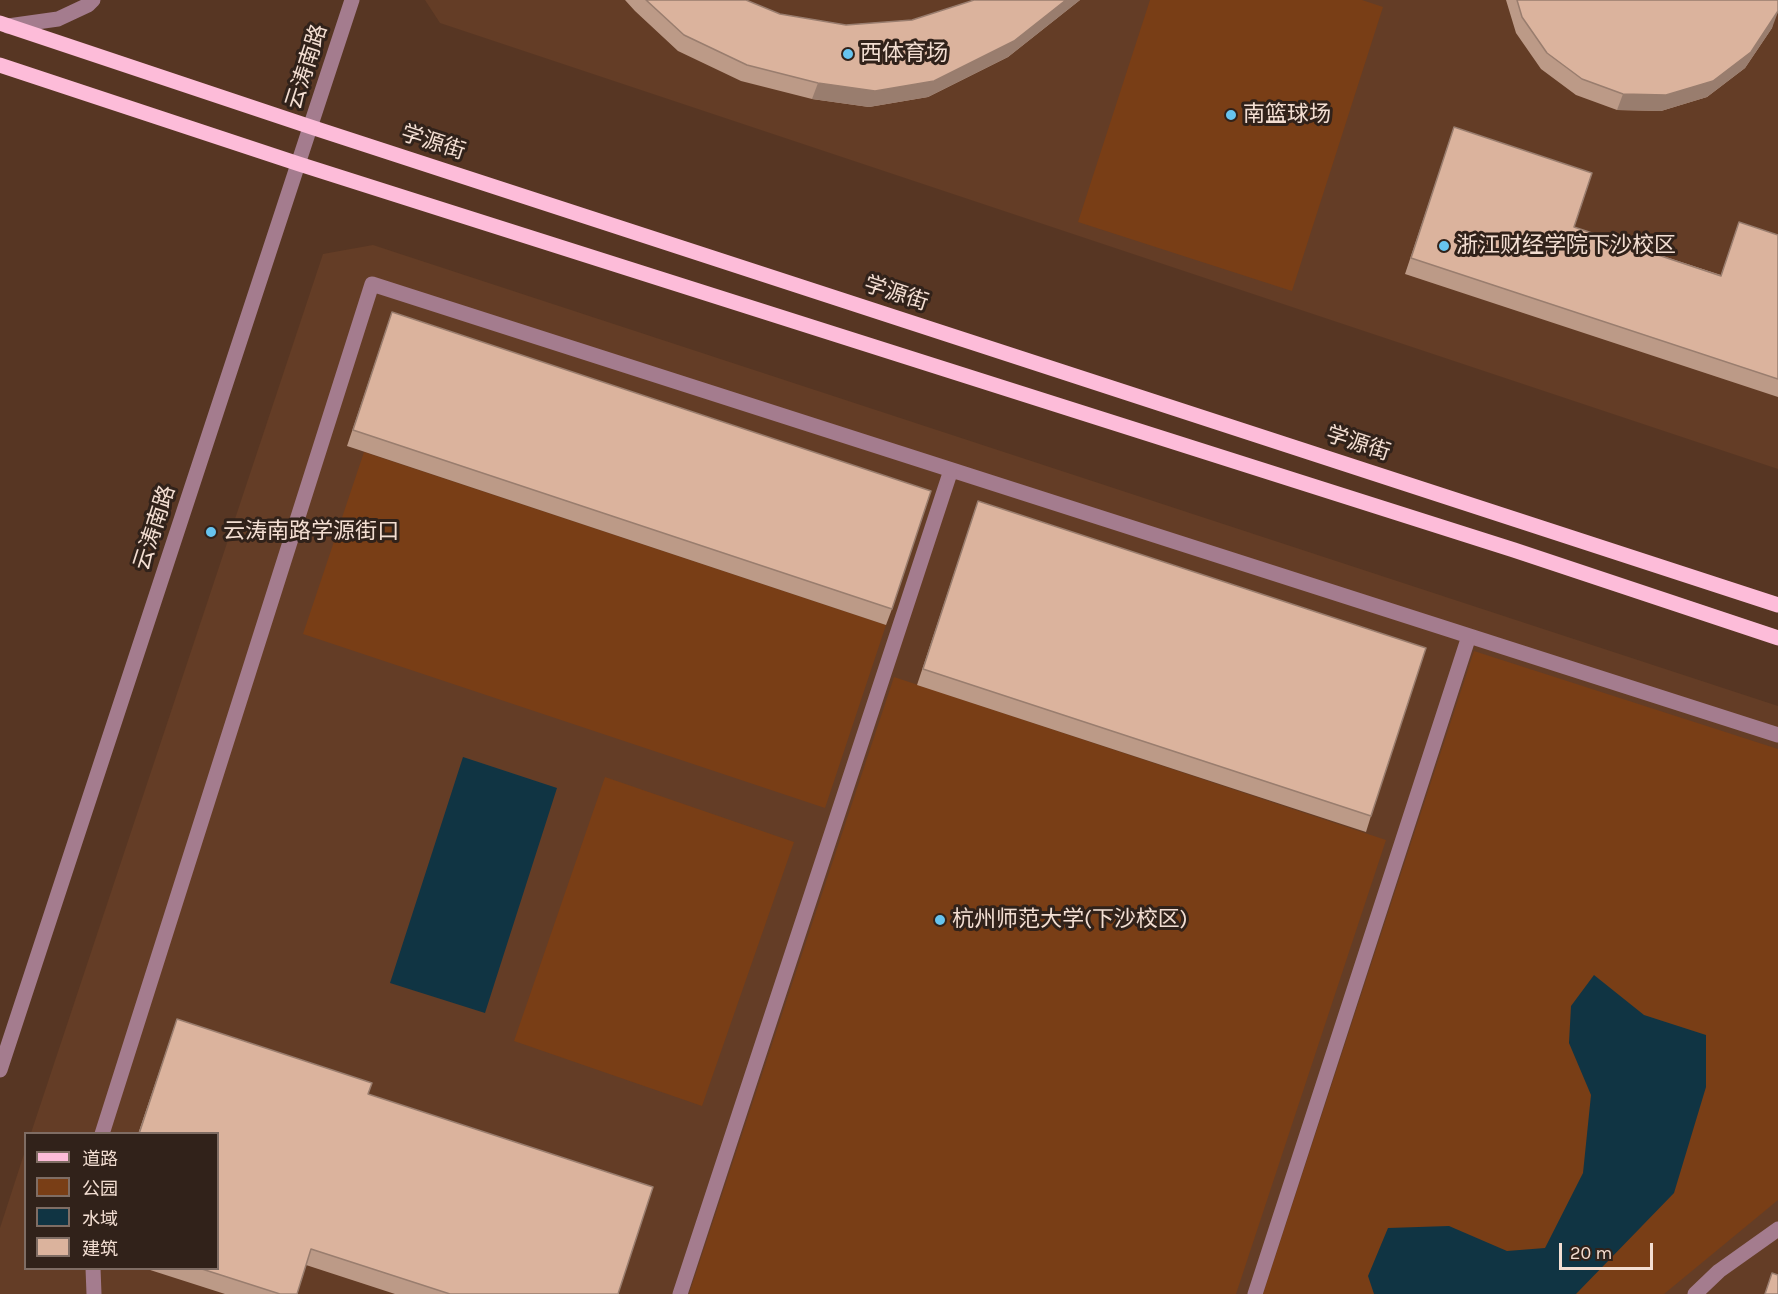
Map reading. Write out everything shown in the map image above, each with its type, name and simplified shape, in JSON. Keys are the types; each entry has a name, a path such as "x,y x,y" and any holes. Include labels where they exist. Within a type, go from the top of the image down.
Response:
{"main road":[{"name":"学源街","path":"4,24 311,127 1778,605"},
{"path":"0,65 299,164 1514,550 1778,638"}],"street":[{"path":"4,24 58,19 93,0"},
{"name":"云涛南路","path":"0,1070 352,0"},
{"path":"103,1132 372,285 1778,735"},
{"path":"680,1294 951,470"},
{"path":"1255,1294 1469,636"},
{"path":"1695,1294 1719,1271 1778,1229"},
{"path":"93,1270 94,1294"}],"shaded area":[{"name":"浙江财经学院下沙校区","path":"425,0 1778,0 1778,469 440,23"},
{"name":"杭州师范大学(下沙校区)","path":"373,245 1778,706 1778,1294 0,1294 0,1228 24,1154 24,1270 219,1270 219,1132 31,1132 323,254"}],"green space":[{"name":"南篮球场","path":"1150,0 1362,0 1383,7 1292,291 1078,222"},
{"path":"364,452 886,625 825,808 303,634"},
{"path":"1474,651 1778,749 1778,1200 1664,1294 1263,1294"},
{"path":"894,677 1386,840 1236,1294 689,1294"},
{"path":"605,777 794,842 702,1106 514,1041"}],"water":[{"path":"463,757 557,788 485,1013 390,983"},
{"path":"1594,975 1644,1015 1706,1035 1706,1087 1674,1193 1576,1294 1374,1294 1368,1276 1388,1228 1449,1226 1507,1251 1545,1248 1583,1173 1591,1095 1569,1043 1571,1006"}],"building":[{"name":"西体育场","path":"646,0 746,0 780,14 846,25 912,20 974,0 1066,0 1014,41 934,81 875,91 818,83 747,65 684,35"},
{"path":"1517,0 1778,0 1778,11 1751,52 1713,81 1666,95 1623,94 1582,79 1547,53 1522,17"},
{"path":"1454,127 1592,173 1574,227 1721,276 1739,222 1778,235 1778,379 1411,258"},
{"path":"392,312 931,491 892,609 353,430"},
{"path":"978,501 1426,648 1371,816 923,669"},
{"path":"177,1019 372,1083 368,1094 653,1187 618,1294 450,1294 311,1249 297,1294 280,1294 205,1270 219,1270 219,1132 140,1132"},
{"path":"1772,1273 1778,1275 1778,1294 1765,1294"}],"place":[{"name":"西体育场","path":"848,54"},
{"name":"南篮球场","path":"1231,115"},
{"name":"浙江财经学院下沙校区","path":"1444,246"},
{"name":"云涛南路学源街口","path":"211,532"},
{"name":"杭州师范大学(下沙校区)","path":"940,920"}]}
